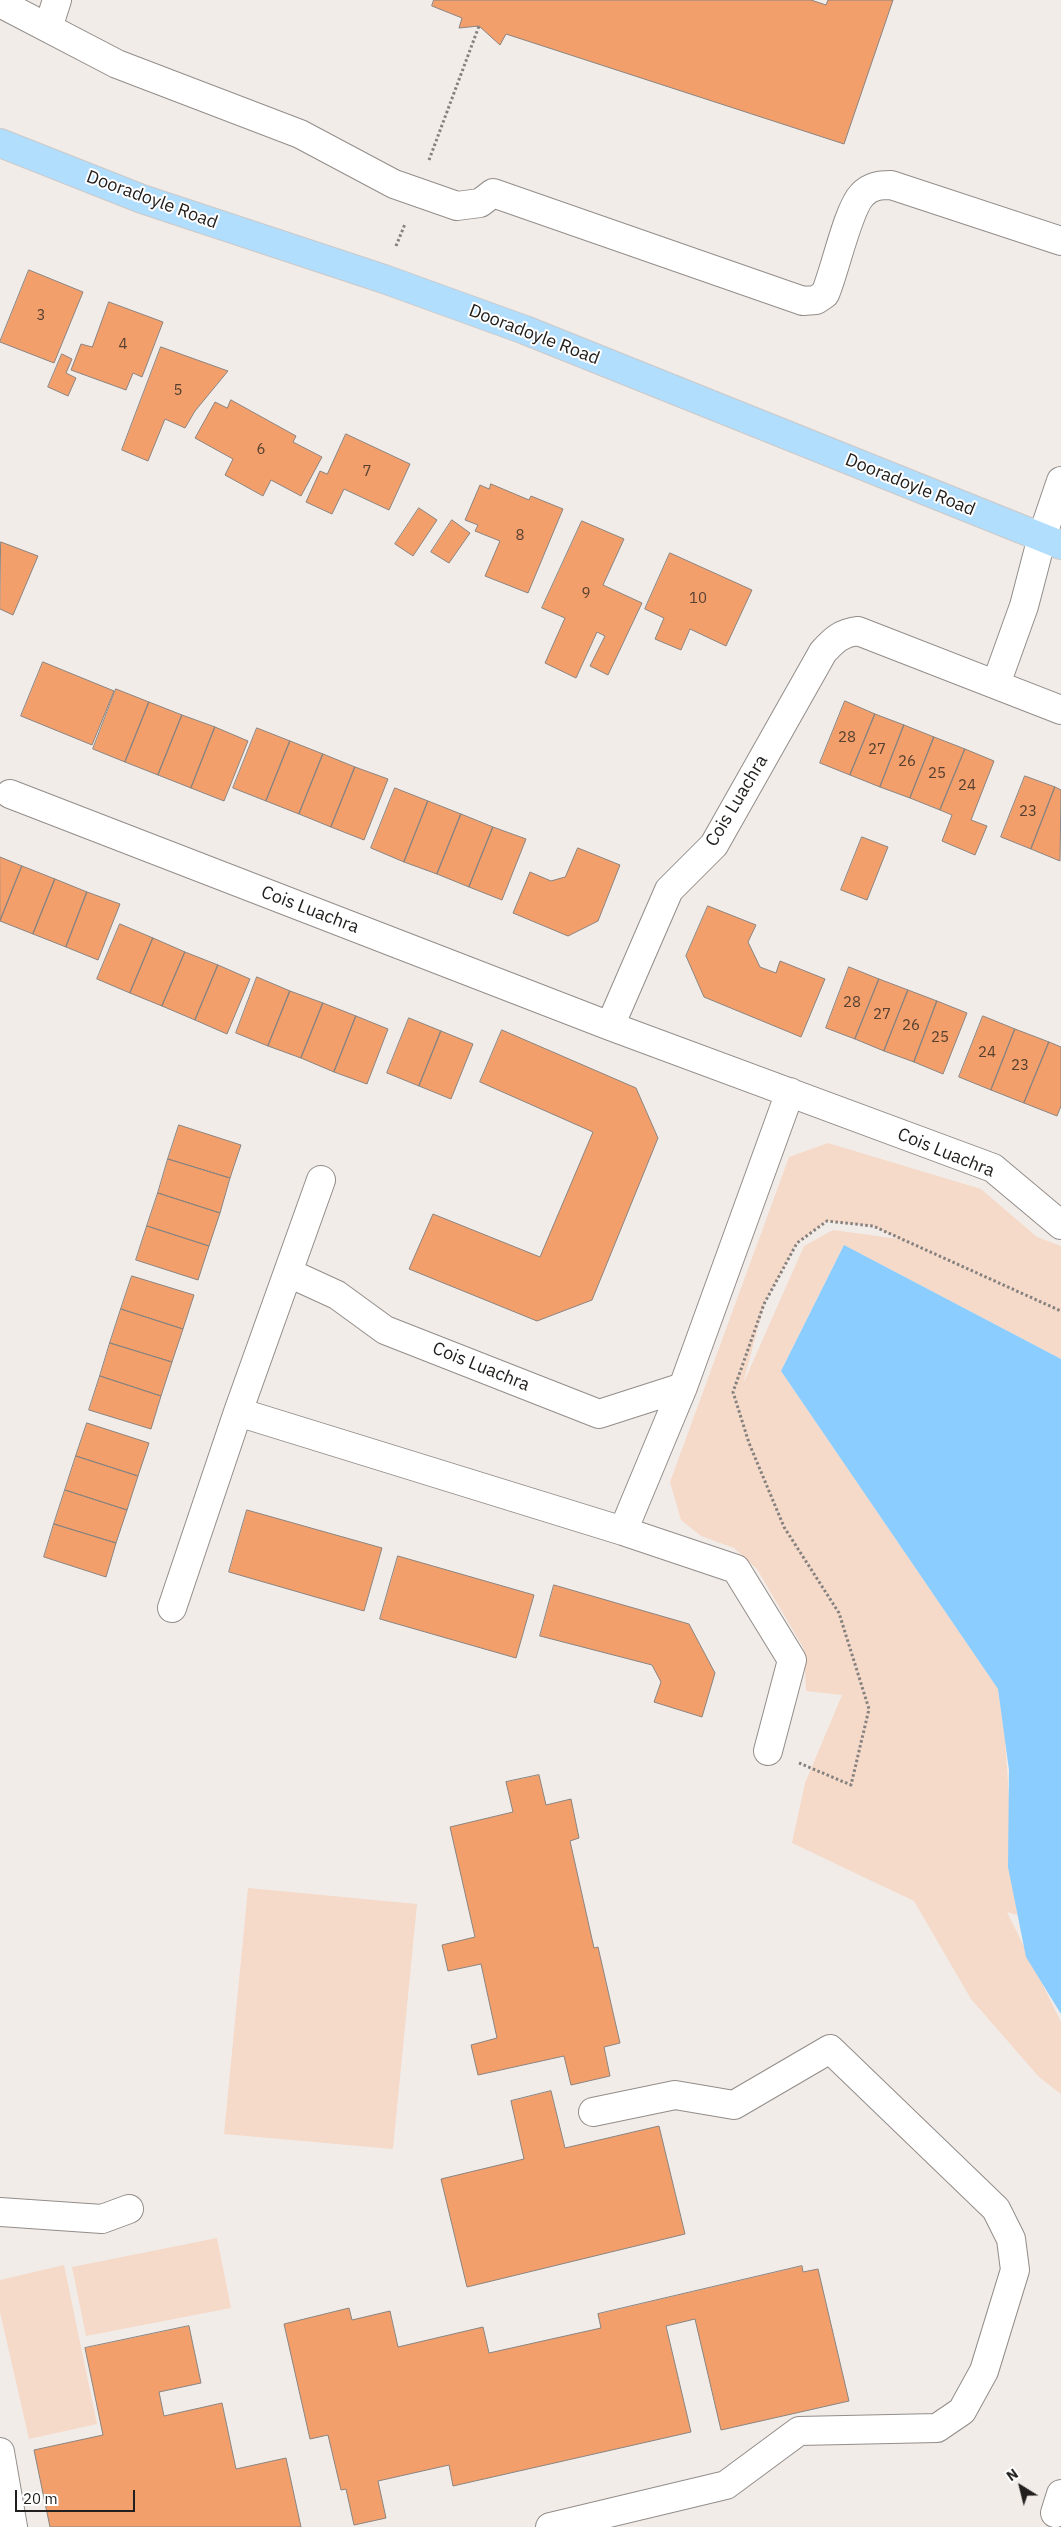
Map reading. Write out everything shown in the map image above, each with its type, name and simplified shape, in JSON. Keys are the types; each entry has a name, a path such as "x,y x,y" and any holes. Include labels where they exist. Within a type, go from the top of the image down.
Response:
{"main road":[{"name":"Dooradoyle Road","path":"0,143 142,199 384,279 525,330 1052,541"}],"street":[{"path":"48,28 58,0"},
{"path":"0,3 117,64 300,134 394,184 457,206 480,203 493,193 804,301 816,300 825,294 853,210 862,195 876,186 891,184 1061,241"},
{"path":"996,684 1024,606 1052,541 1061,481"},
{"name":"Cois Luachra","path":"610,1026 670,890 714,845 823,652 833,640 845,632 858,631 1061,710"},
{"name":"Cois Luachra","path":"10,794 610,1026 993,1168 1061,1225"},
{"path":"623,1531 683,1387 790,1092"},
{"path":"172,1608 238,1412 321,1180"},
{"name":"Cois Luachra","path":"288,1273 338,1295 385,1330 599,1414 683,1387"},
{"path":"238,1412 623,1531 736,1569 792,1660 768,1751"},
{"path":"550,2527 726,2486 799,2431 937,2428 962,2410 984,2371 1015,2270 1011,2239 996,2209 830,2049 734,2106 675,2095 593,2112"},
{"path":"0,2212 102,2218 129,2210"},
{"path":"0,2452 13,2527"}],"path":[{"path":"384,279 479,26"},
{"path":"768,1751 851,1785 869,1709 839,1613 784,1527 749,1443 733,1392 764,1304 797,1243 827,1220 873,1226 1061,1311"}],"shaded area":[{"path":"828,1143 981,1189 1037,1237 1061,1246 1061,1359 844,1245 781,1371 998,1689 1005,1739 1017,1915 1007,1912 1061,2022 1061,2094 1039,2077 971,1999 914,1901 792,1843 805,1783 842,1695 806,1691 804,1649 757,1569 734,1548 701,1536 681,1520 670,1482 789,1157","holes":["827,1221 873,1226 899,1239 833,1230 804,1246 743,1384 764,1304 797,1243"]},
{"path":"248,1888 417,1904 393,2149 224,2134"},
{"path":"217,2238 231,2308 86,2336 72,2267"},
{"path":"64,2265 97,2424 29,2439 0,2312 0,2280"}],"water":[{"path":"844,1245 1061,1359 1061,2014 1026,1957 1008,1867 1009,1770 998,1689 781,1371"}],"building":[{"path":"434,0 811,0 826,5 828,0 893,0 844,144 506,34 500,45 479,26 459,28 462,18 432,6"},
{"path":"29,270 83,292 54,363 0,342"},
{"path":"109,302 163,322 142,377 133,373 126,390 71,370 81,344 92,347"},
{"path":"161,347 228,371 195,411 185,428 165,419 148,461 122,450"},
{"path":"62,354 72,359 66,373 76,378 68,396 48,387"},
{"path":"231,400 296,436 293,442 322,457 301,496 271,480 263,496 225,475 233,459 195,438 215,402 227,408"},
{"path":"346,434 410,464 389,510 344,489 332,514 306,502 320,471 327,474"},
{"path":"491,484 529,500 531,496 563,509 528,593 485,576 500,541 475,531 478,525 465,520 480,485 489,489"},
{"path":"419,508 437,520 413,556 395,544"},
{"path":"452,520 470,533 449,563 431,552"},
{"path":"582,521 624,539 603,585 642,603 608,675 590,666 605,636 597,632 576,678 545,663 565,618 542,608"},
{"path":"1,542 38,556 13,615 0,609"},
{"path":"670,553 752,590 726,646 690,629 681,650 655,639 664,618 645,609"},
{"path":"43,662 114,691 92,745 21,716"},
{"path":"116,689 149,702 125,762 93,749"},
{"path":"845,701 875,714 850,775 820,763"},
{"path":"149,702 182,715 158,775 125,762"},
{"path":"875,714 904,725 880,787 850,775"},
{"path":"182,715 215,727 191,788 158,775"},
{"path":"904,725 934,737 910,798 880,787"},
{"path":"215,727 248,741 224,801 191,788"},
{"path":"257,728 290,741 266,801 233,788"},
{"path":"934,737 965,749 940,810 910,798"},
{"path":"290,741 323,754 299,814 266,801"},
{"path":"965,749 994,761 971,820 987,826 975,855 942,841 952,815 940,810"},
{"path":"323,754 355,767 331,827 299,814"},
{"path":"355,767 388,779 364,840 331,827"},
{"path":"1025,776 1055,787 1031,849 1001,837"},
{"path":"1055,787 1061,790 1060,861 1031,849"},
{"path":"395,788 428,801 404,862 371,848"},
{"path":"428,801 461,814 437,874 404,862"},
{"path":"461,814 493,827 469,887 437,874"},
{"path":"493,827 526,839 502,900 469,887"},
{"path":"862,837 888,847 867,900 841,890"},
{"path":"578,848 620,865 598,921 568,936 513,913 530,872 551,881 565,877"},
{"path":"0,857 22,866 0,921"},
{"path":"22,866 55,879 33,934 0,921"},
{"path":"55,879 87,892 66,947 33,934"},
{"path":"87,892 120,904 98,960 66,947"},
{"path":"708,906 756,925 748,942 760,967 776,973 780,961 825,979 801,1037 704,997 686,956"},
{"path":"120,924 153,938 130,993 97,979"},
{"path":"153,938 185,952 162,1006 130,993"},
{"path":"185,952 218,965 195,1020 162,1006"},
{"path":"218,965 250,979 227,1034 195,1020"},
{"path":"849,967 879,979 855,1039 826,1028"},
{"path":"257,977 290,991 268,1046 236,1033"},
{"path":"879,979 908,990 884,1051 855,1039"},
{"path":"908,990 937,1001 914,1062 884,1051"},
{"path":"290,991 323,1003 301,1058 268,1046"},
{"path":"937,1001 967,1013 943,1074 914,1062"},
{"path":"323,1003 356,1016 334,1072 301,1058"},
{"path":"356,1016 388,1029 367,1084 334,1072"},
{"path":"983,1016 1015,1029 991,1090 959,1077"},
{"path":"409,1018 441,1031 419,1086 387,1073"},
{"path":"1015,1029 1049,1042 1024,1103 991,1090"},
{"path":"502,1030 636,1088 658,1138 592,1300 537,1321 409,1269 433,1214 540,1257 593,1132 480,1082"},
{"path":"441,1031 473,1044 451,1099 419,1086"},
{"path":"1049,1042 1061,1047 1061,1106 1057,1116 1024,1103"},
{"path":"179,1125 241,1145 230,1178 168,1159"},
{"path":"168,1159 230,1178 220,1213 158,1193"},
{"path":"158,1193 220,1213 209,1246 147,1226"},
{"path":"147,1226 209,1246 198,1280 136,1260"},
{"path":"132,1276 194,1295 183,1329 121,1309"},
{"path":"121,1309 183,1329 172,1362 110,1343"},
{"path":"110,1343 172,1362 161,1396 100,1376"},
{"path":"100,1376 161,1396 151,1429 89,1410"},
{"path":"87,1423 149,1443 138,1476 76,1456"},
{"path":"76,1456 138,1476 127,1510 65,1490"},
{"path":"65,1490 127,1510 116,1543 54,1524"},
{"path":"247,1510 382,1548 364,1611 229,1572"},
{"path":"54,1524 116,1543 106,1577 44,1557"},
{"path":"398,1556 534,1595 516,1658 380,1619"},
{"path":"554,1585 689,1624 715,1673 702,1717 654,1702 661,1682 652,1665 540,1636"},
{"path":"539,1775 546,1805 571,1799 579,1838 570,1841 594,1948 598,1947 620,2043 604,2047 610,2076 571,2085 564,2056 478,2075 471,2045 497,2038 481,1964 448,1971 442,1945 475,1937 450,1827 513,1812 506,1782"},
{"path":"551,2091 565,2148 659,2126 685,2234 467,2287 441,2179 524,2159 511,2101"},
{"path":"802,2266 803,2272 818,2269 849,2401 721,2430 695,2319 666,2326 691,2432 453,2486 449,2465 378,2481 386,2518 354,2525 346,2489 341,2490 328,2435 310,2439 284,2324 349,2308 352,2320 390,2311 398,2347 483,2327 489,2353 601,2328 598,2314"},
{"path":"189,2326 201,2383 159,2392 164,2416 222,2403 236,2469 286,2458 301,2527 50,2527 34,2450 103,2435 85,2348"}]}
